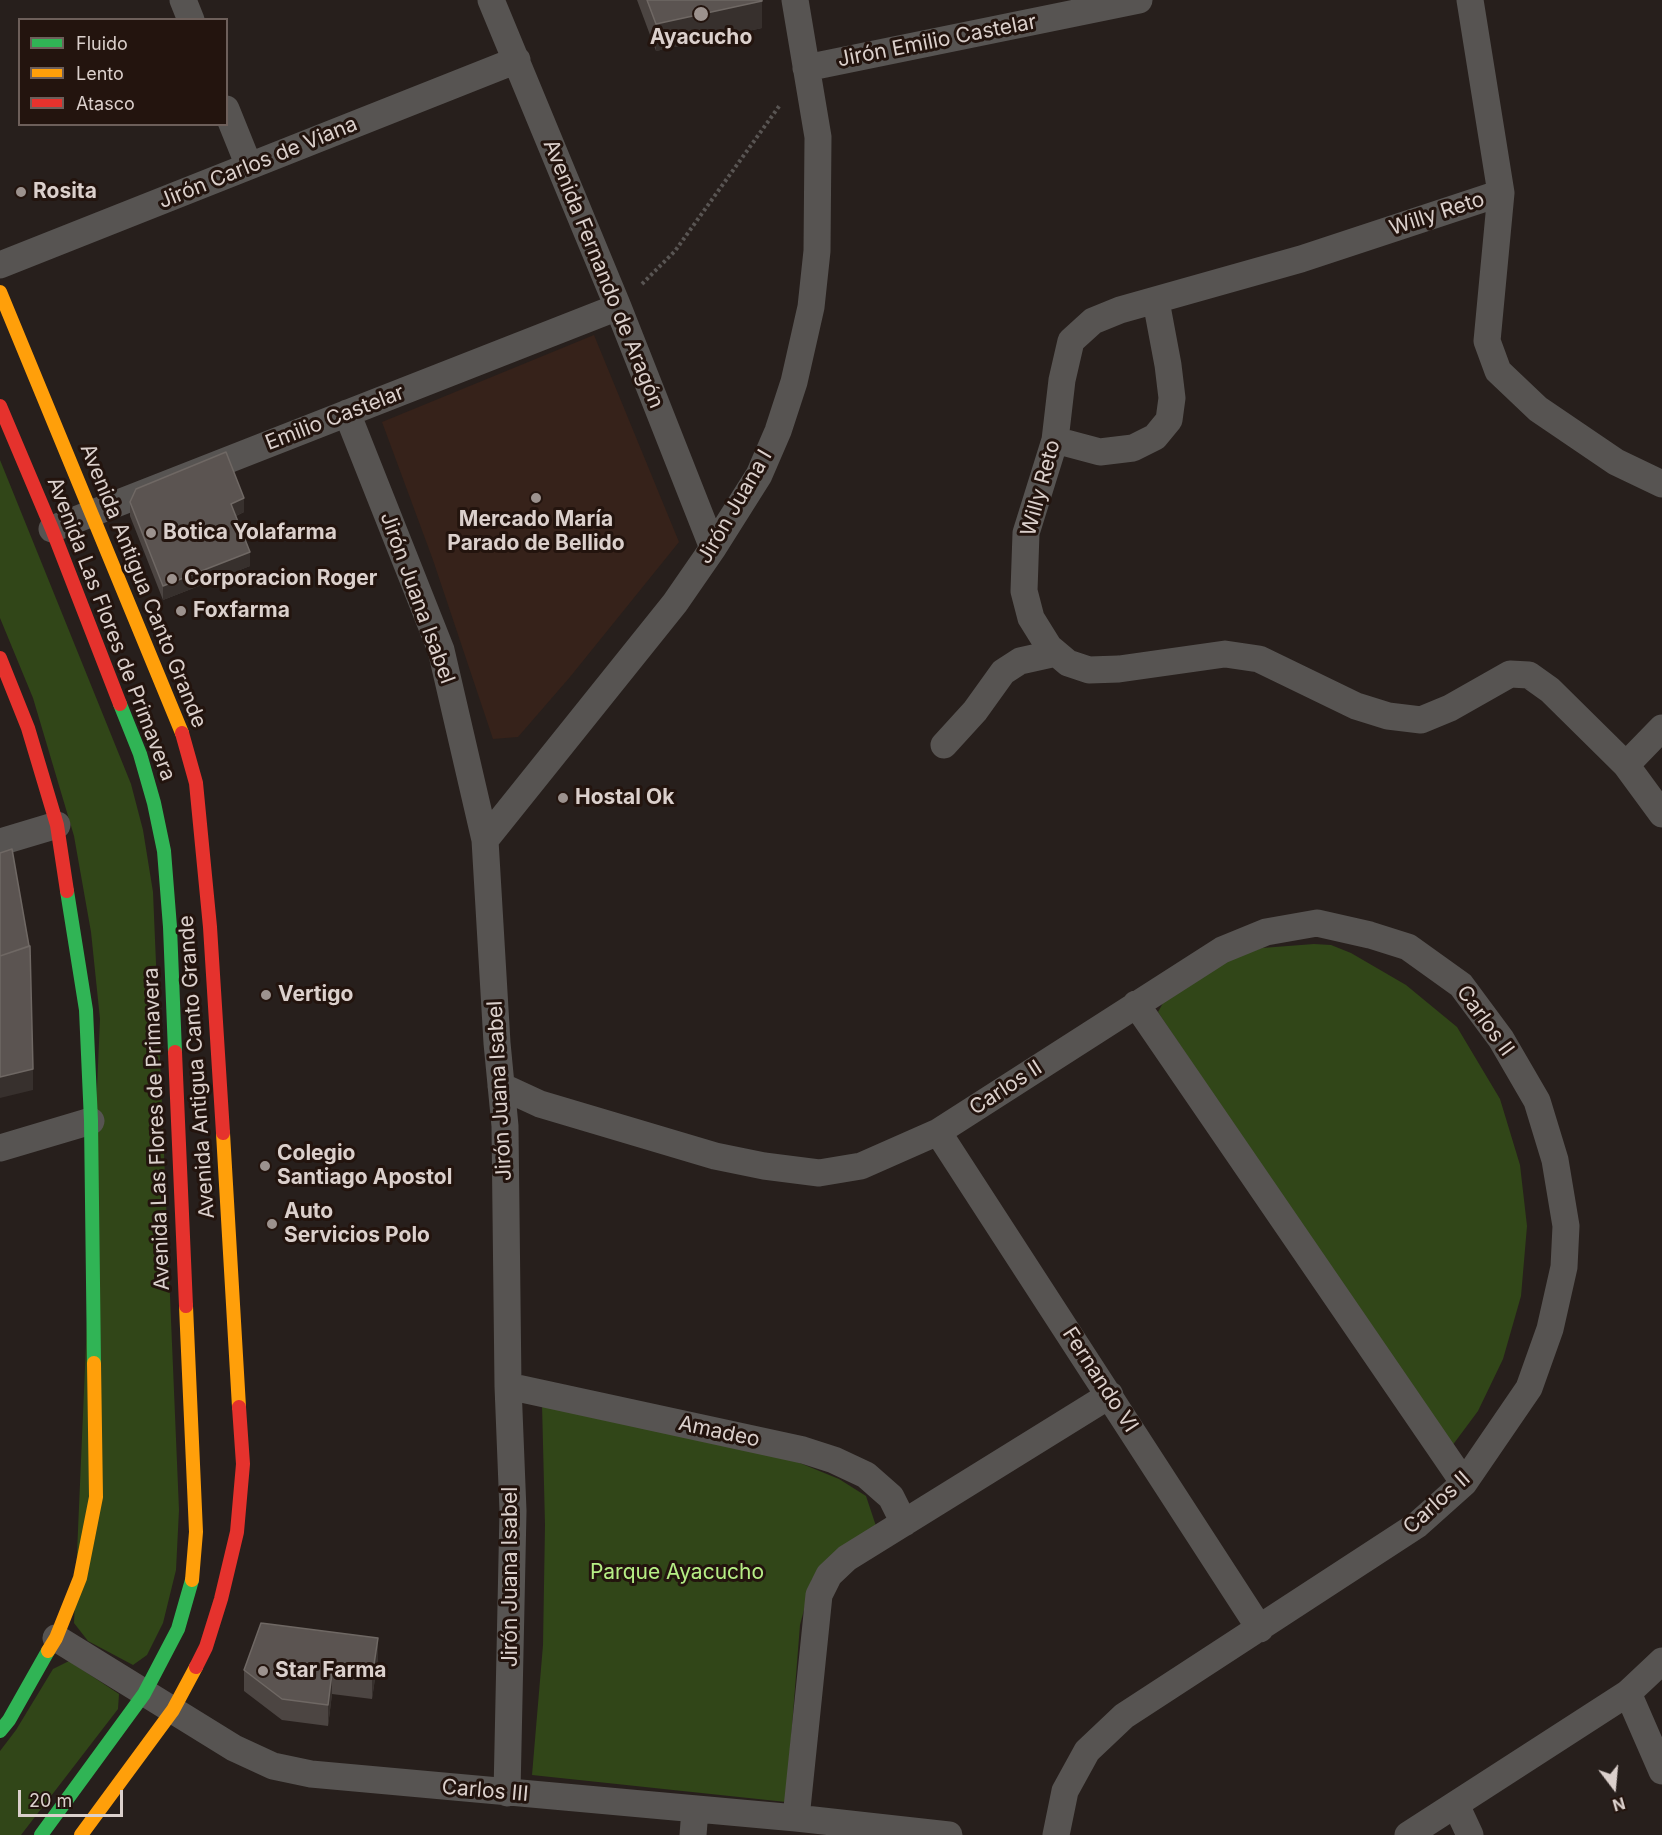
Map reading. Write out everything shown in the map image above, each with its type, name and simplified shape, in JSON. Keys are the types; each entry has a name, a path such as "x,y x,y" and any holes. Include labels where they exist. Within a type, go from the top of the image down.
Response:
{"main road":[{"name":"Avenida Antigua Canto Grande","path":"0,292 182,732 196,783 210,927 243,1464 237,1532 221,1599 206,1647 173,1710 81,1835"},
{"name":"Avenida Las Flores de Primavera","path":"0,406 52,529 143,764 164,851 170,927 196,1532 192,1581 178,1629 144,1694 41,1835"},
{"path":"0,658 28,728 57,825 86,1010 91,1121 96,1497 80,1578 56,1638 9,1720 0,1731"}],"street":[{"path":"183,0 190,18"},
{"name":"Avenida Fernando de Aragón","path":"491,0 618,307 713,548"},
{"name":"Jirón Juana I","path":"485,840 675,603 759,475 778,431 794,382 811,307 818,251 818,137 795,0"},
{"name":"Jirón Emilio Castelar","path":"806,68 1139,0"},
{"path":"1470,0 1501,194 1487,341 1498,371 1538,409 1616,462 1662,484"},
{"name":"Jirón Carlos de Viana","path":"0,265 517,60"},
{"path":"228,114 249,166"},
{"name":"Willy Reto","path":"1501,194 1301,259 1120,310 1093,321 1071,341 1062,380 1054,440 1026,533 1024,591 1031,618 1049,647 1068,663 1089,670 1119,669 1225,654 1259,659 1356,706 1388,716 1421,720 1450,708 1510,675 1529,675 1550,690 1626,765"},
{"path":"1054,440 1100,452 1133,448 1155,437 1169,420 1171,387 1156,301"},
{"name":"Emilio Castelar","path":"52,529 618,307"},
{"name":"Jirón Juana Isabel","path":"347,413 441,650 485,840 505,1126 508,1386 513,1511 507,1793"},
{"path":"944,745 975,711 1003,672 1020,661 1056,653"},
{"path":"1662,728 1626,765 1662,814"},
{"path":"0,842 57,825"},
{"name":"Carlos II","path":"501,1086 540,1104 715,1156 764,1166 819,1173 861,1166 938,1132 1222,950 1266,932 1317,923 1370,935 1408,947 1461,985 1501,1039 1537,1101 1555,1160 1566,1226 1564,1267 1550,1329 1529,1388 1464,1483 1417,1525 1124,1716 1087,1751 1065,1791 1056,1835"},
{"path":"1136,1004 1464,1483"},
{"path":"0,1148 91,1121"},
{"name":"Fernando VI","path":"938,1132 1260,1629"},
{"name":"Amadeo","path":"508,1386 803,1450 834,1460 866,1475 891,1497 904,1523"},
{"path":"796,1818 819,1595 829,1575 847,1558 1110,1395"},
{"name":"Carlos III","path":"56,1638 234,1748 273,1766 311,1774 507,1793 694,1822 796,1818 949,1835"},
{"path":"1408,1835 1628,1693 1662,1661"},
{"path":"1628,1693 1662,1771"},
{"path":"1456,1805 1470,1835"}],"path":[{"path":"618,307 675,251 806,68"}],"shaded area":[{"name":"Mercado María Parado de Bellido","path":"594,335 679,542 570,677 518,737 493,739 433,560 382,422"}],"green space":[{"path":"0,460 131,784 143,830 153,892 179,1510 176,1570 163,1623 147,1655 133,1665 88,1641 74,1623 100,1019 91,932 74,836 33,698 0,618"},
{"path":"1331,945 1351,953 1406,985 1457,1027 1500,1099 1520,1165 1527,1226 1521,1296 1503,1359 1478,1411 1449,1450 1158,1012 1169,992 1219,963 1262,948"},
{"name":"Parque Ayacucho","path":"542,1404 795,1461 839,1479 866,1496 878,1532 846,1552 812,1579 800,1625 786,1802 532,1775 543,1645 545,1525"},
{"path":"69,1661 119,1694 118,1709 21,1835 0,1835 0,1751 16,1730 53,1669"}],"building":[{"path":"647,0 762,0 762,1 656,24"},
{"path":"226,452 244,498 231,504 250,552 163,586 130,502 136,489"},
{"path":"12,849 29,946 0,956 0,853"},
{"path":"30,946 33,1069 0,1077 0,956"},
{"path":"261,1623 378,1638 372,1678 332,1673 328,1705 282,1699 244,1670"}],"traffic: fast":[{"path":"120,704 140,754 154,803 164,851 170,927 175,1052"},
{"path":"67,891 86,1010 91,1121 94,1363"},
{"path":"41,1835 144,1694 178,1629 192,1580"},
{"path":"0,1731 9,1720 48,1651"}],"traffic: slow":[{"path":"0,292 182,733"},
{"path":"223,1133 239,1407"},
{"path":"186,1306 196,1532 192,1580"},
{"path":"48,1651 56,1638 80,1578 96,1497 94,1363"},
{"path":"81,1835 173,1710 196,1667"}],"traffic: jam":[{"path":"0,406 52,529 120,704"},
{"path":"0,658 28,728 57,825 67,891"},
{"path":"182,733 196,783 210,927 223,1133"},
{"path":"175,1052 186,1306"},
{"path":"196,1667 206,1647 221,1599 237,1532 243,1464 239,1407"}],"place":[{"name":"Ayacucho","path":"701,14"},
{"name":"Rosita","path":"21,192"},
{"name":"Mercado María Parado de Bellido","path":"536,498"},
{"name":"Botica Yolafarma","path":"151,533"},
{"name":"Corporacion Roger","path":"172,579"},
{"name":"Foxfarma","path":"181,611"},
{"name":"Hostal Ok","path":"563,798"},
{"name":"Vertigo","path":"266,995"},
{"name":"Colegio Santiago Apostol","path":"265,1166"},
{"name":"Auto Servicios Polo","path":"272,1224"},
{"name":"Star Farma","path":"263,1671"}]}
